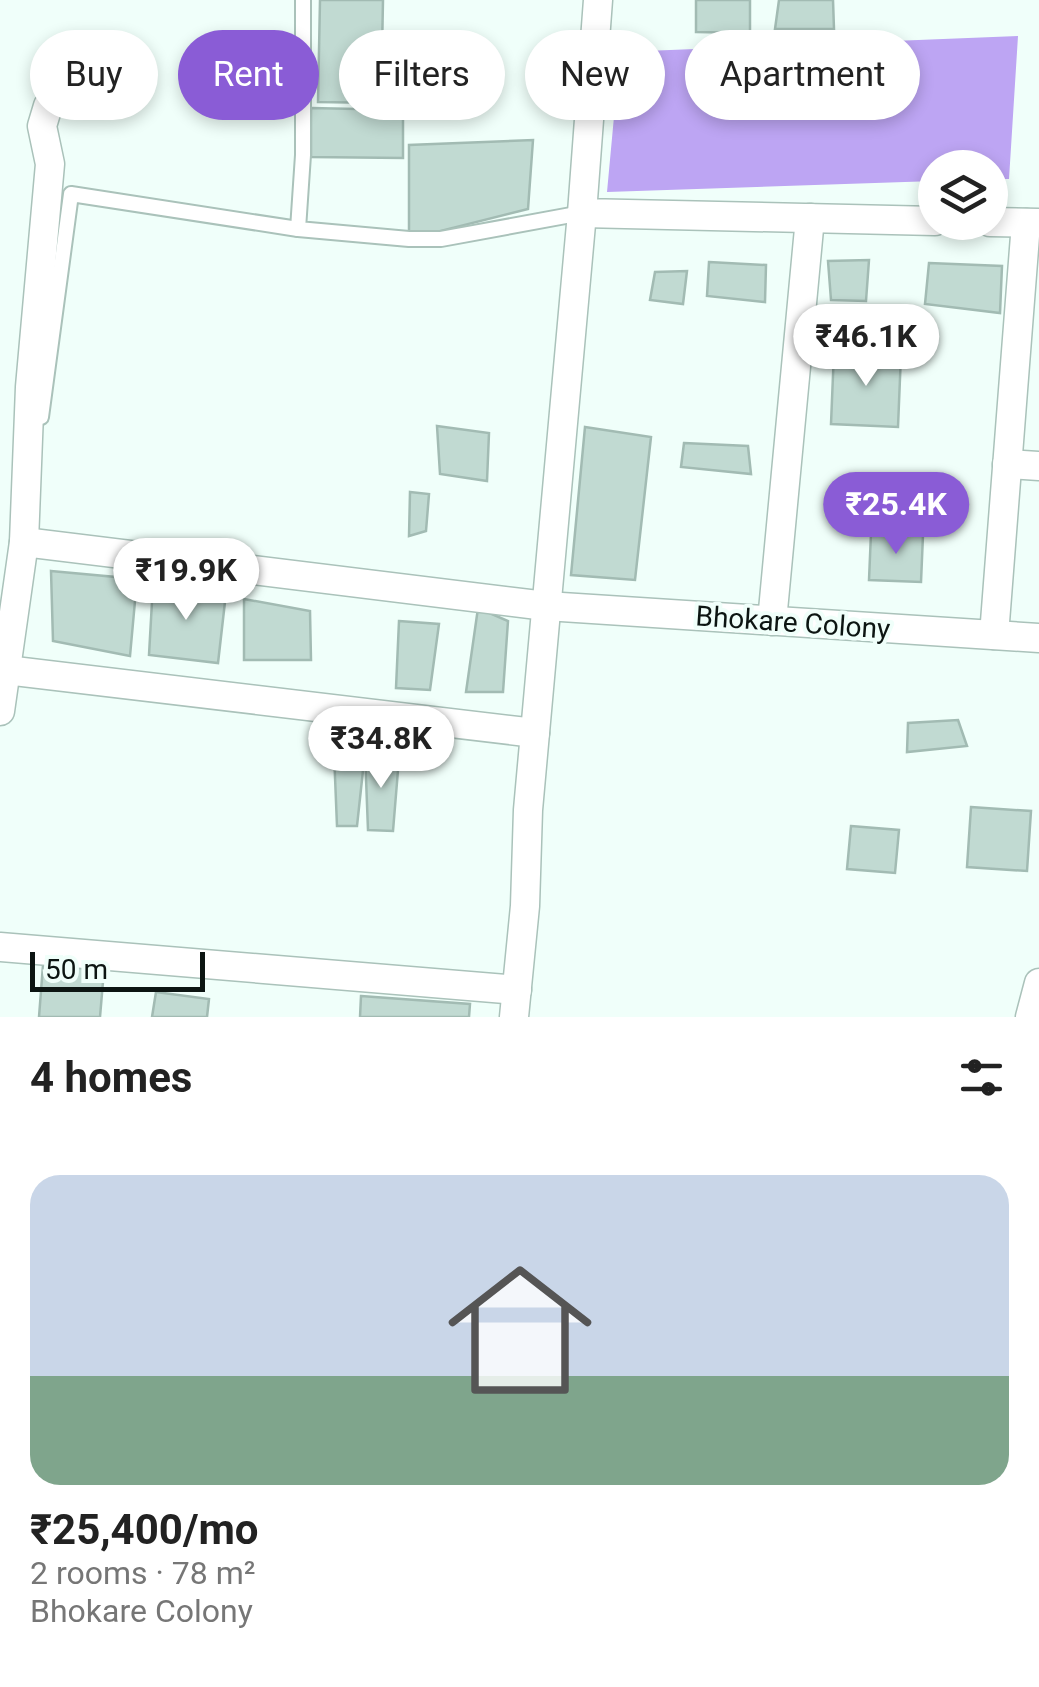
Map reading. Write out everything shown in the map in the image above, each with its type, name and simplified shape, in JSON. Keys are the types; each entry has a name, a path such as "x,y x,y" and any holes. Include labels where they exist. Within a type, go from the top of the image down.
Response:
{"street":[{"path":"0,947 516,1004 535,733 598,0"},
{"path":"0,711 24,542 30,387 50,164 44,120"},
{"path":"582,213 918,221"},
{"path":"772,621 810,218"},
{"path":"994,635 1032,223"},
{"path":"1008,464 1039,466"},
{"name":"Bhokare Colony","path":"24,542 546,606 1039,638"},
{"path":"6,670 535,733"},
{"path":"1030,1017 1039,984"}],"lane":[{"path":"298,229 303,156 303,0"},
{"path":"24,542 71,194 298,229 409,239 441,238 582,213"}],"shaded area":[{"path":"1018,36 1009,179 1008,150 918,150 918,182 607,192 614,120 665,120 665,50 685,49 685,120 920,120 920,40"}],"building":[{"path":"320,0 383,0 382,30 339,30 339,102 319,102"},
{"path":"696,0 750,0 750,30 696,30"},
{"path":"779,0 833,0 834,29 775,29"},
{"path":"319,108 339,109 339,120 403,120 403,158 311,157 311,120 319,120"},
{"path":"533,140 528,209 409,239 409,145"},
{"path":"869,260 866,301 831,300 828,261"},
{"path":"709,262 766,265 765,302 707,296"},
{"path":"929,263 1002,266 1000,313 925,304"},
{"path":"687,271 683,304 650,300 655,272"},
{"path":"834,351 901,354 898,427 831,424"},
{"path":"437,426 489,433 487,481 440,474"},
{"path":"585,427 651,437 635,580 571,575"},
{"path":"684,443 748,446 751,474 681,467"},
{"path":"410,492 429,494 426,531 409,536"},
{"path":"871,533 923,535 921,582 869,580"},
{"path":"51,571 137,579 130,656 53,641"},
{"path":"153,584 226,593 218,663 149,655"},
{"path":"244,599 310,611 311,660 244,660"},
{"path":"478,608 508,621 503,692 466,692"},
{"path":"399,621 439,624 430,690 396,688"},
{"path":"958,720 967,746 907,752 908,723"},
{"path":"334,752 365,752 357,826 337,826"},
{"path":"365,752 399,758 393,831 368,830"},
{"path":"971,807 1031,811 1027,871 967,867"},
{"path":"851,826 899,830 895,873 847,869"},
{"path":"43,965 104,970 100,1017 39,1017"},
{"path":"156,992 209,999 207,1017 152,1017"},
{"path":"361,996 470,1004 469,1017 360,1017"}]}
